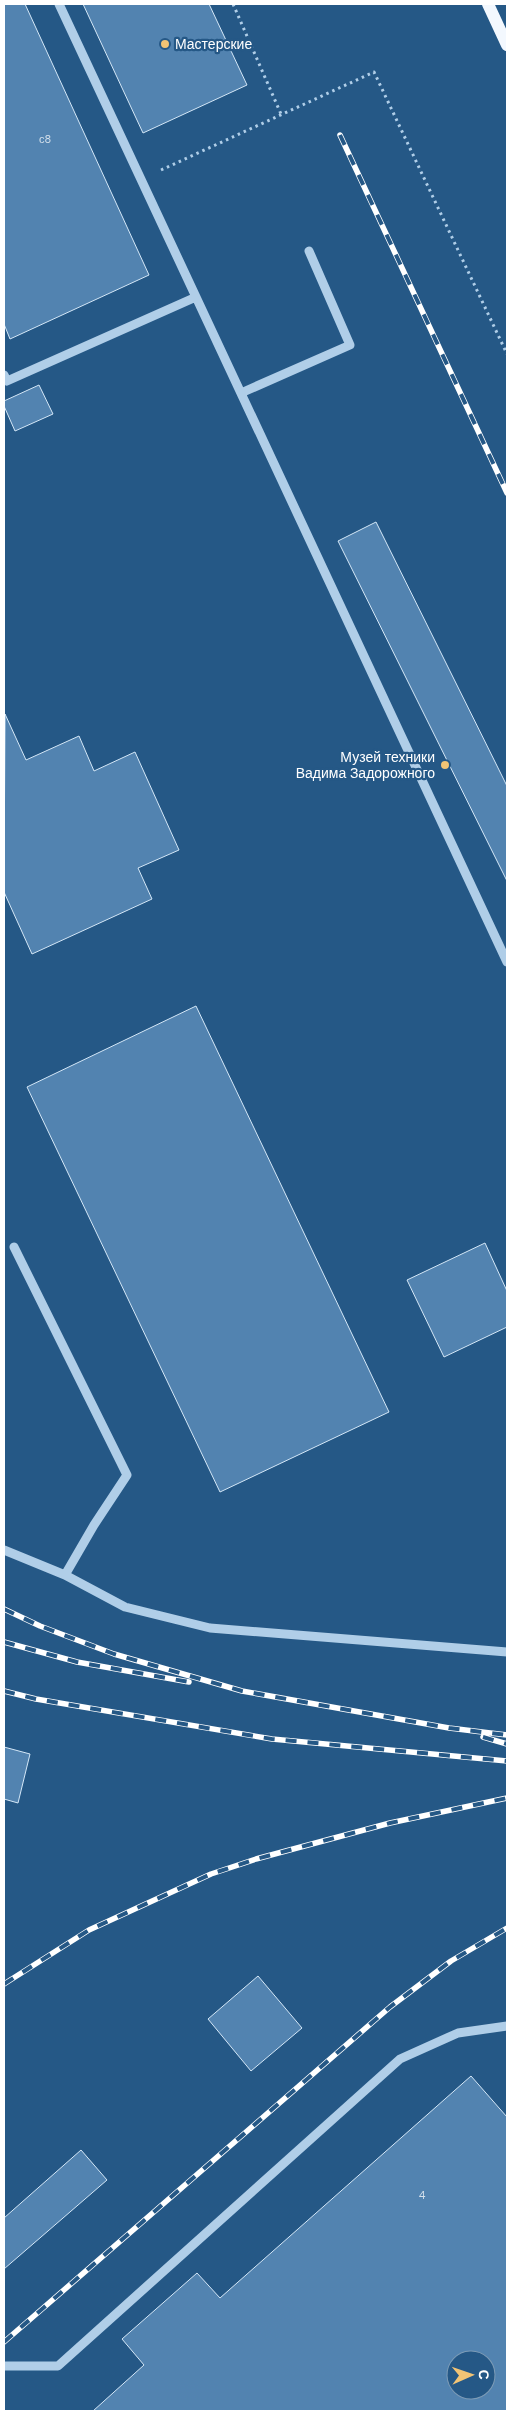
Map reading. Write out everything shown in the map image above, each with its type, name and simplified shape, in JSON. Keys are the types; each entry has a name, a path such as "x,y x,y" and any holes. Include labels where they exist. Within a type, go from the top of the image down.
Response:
{"main road":[{"path":"488,4 507,45"}],"lane":[{"path":"59,4 507,962"},
{"path":"241,393 350,345 309,251"},
{"path":"4,375 7,381 196,297"},
{"path":"14,1247 127,1475 94,1525 65,1575"},
{"path":"4,1550 65,1575 125,1607 210,1628 507,1652"},
{"path":"4,2366 58,2366 400,2059 458,2033 507,2026"}],"path":[{"path":"233,4 281,114"},
{"path":"141,179 374,72 507,354"}],"building":[{"path":"4,4 25,4 149,275 10,339 4,324"},
{"name":"Мастерские","path":"83,4 209,4 247,85 143,133"},
{"path":"39,385 53,414 15,431 4,406 4,401"},
{"path":"376,522 507,786 507,881 338,541"},
{"path":"5,714 26,760 79,736 94,771 135,752 179,850 138,868 152,899 32,954 4,892"},
{"path":"196,1006 389,1412 220,1492 27,1087"},
{"path":"485,1243 507,1291 507,1327 444,1357 407,1280"},
{"path":"4,1747 30,1754 18,1803 4,1799"},
{"path":"258,1976 302,2028 251,2071 208,2019"},
{"path":"471,2076 507,2117 507,2411 93,2411 144,2365 122,2339 197,2273 220,2298"},
{"path":"81,2150 107,2180 4,2269 4,2218"}],"railway":[{"path":"340,135 507,493"},
{"path":"4,1609 40,1626 114,1654 242,1691 449,1728 507,1735"},
{"path":"4,1642 77,1662 189,1682"},
{"path":"4,1691 36,1699 272,1739 507,1761"},
{"path":"483,1737 507,1744"},
{"path":"4,1984 89,1930 211,1874 256,1859 390,1823 507,1798"},
{"path":"4,2342 390,2007 451,1961 507,1928"}],"place":[{"name":"Мастерские","path":"165,44"},
{"name":"Музей техники Вадима Задорожного","path":"445,765"}]}
